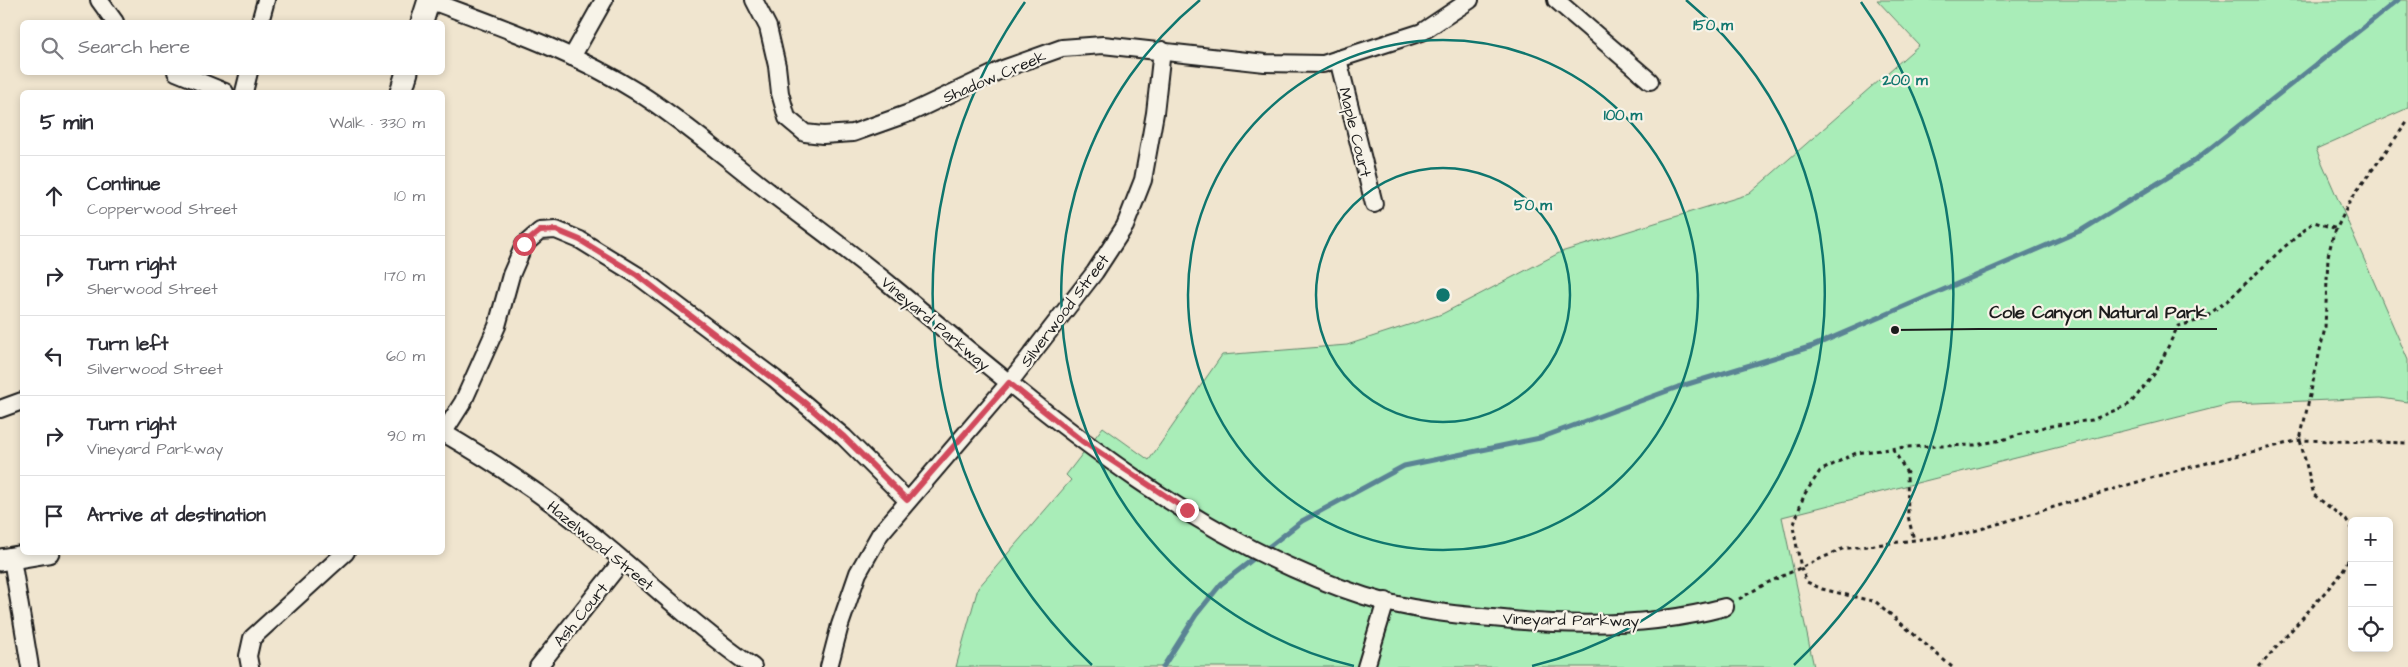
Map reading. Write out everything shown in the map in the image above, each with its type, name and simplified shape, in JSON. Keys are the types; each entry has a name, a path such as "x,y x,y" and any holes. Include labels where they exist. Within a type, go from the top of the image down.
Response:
{"main road":[{"path":"423,20 429,0"},
{"path":"402,90 406,75"},
{"path":"6,559 30,555"}],"street":[{"path":"99,0 114,20"},
{"path":"261,20 266,0"},
{"name":"Vineyard Parkway","path":"429,0 518,33 572,57 648,100 889,284 1082,441 1229,536 1313,577 1368,597 1449,614 1532,622 1625,622 1696,615 1725,607"},
{"path":"572,57 604,0"},
{"name":"Shadow Creek","path":"754,0 768,27 777,66 780,93 787,118 805,132 823,135 853,133 912,112 1003,69 1062,48 1103,44 1265,63 1323,64 1422,32 1470,0"},
{"path":"1556,0 1650,81"},
{"name":"Silverwood Street","path":"829,667 840,625 858,573 880,534 907,500 1009,383 1095,272 1125,226 1143,180 1155,113 1162,50"},
{"name":"Maple Court","path":"1338,59 1374,204"},
{"path":"183,75 219,90"},
{"path":"244,90 248,75"},
{"path":"445,430 463,402 497,326 511,275 524,244 540,231 556,230 580,240 637,275 806,404 844,437 907,500"},
{"path":"0,408 20,402"},
{"name":"Hazelwood Street","path":"445,434 512,476 595,537 727,649 753,667"},
{"path":"250,667 248,656 252,638 343,555"},
{"path":"6,559 30,667"},
{"name":"Ash Court","path":"538,667 622,561"},
{"path":"1366,667 1386,601"}],"path":[{"path":"2348,523 2314,495 2300,440 2325,328 2328,256 2337,229 2351,199 2392,140 2408,121"},
{"path":"1952,667 1876,602 1822,589 1807,582 1801,568 1793,527 1804,496 1820,471 1856,453 1975,444 2002,440 2044,428 2092,420 2130,404 2156,372 2178,326 2201,320 2227,301 2282,249 2314,222 2337,229"},
{"path":"1725,607 1767,583 1842,549 1964,534 2171,472 2300,440 2408,443"},
{"path":"1893,449 1907,473 1908,516 1914,540"},
{"path":"2259,667 2341,574 2348,561"}],"green space":[{"path":"1877,0 2408,0 2408,108 2316,149 2408,360 2408,402 2381,398 2230,404 1782,517 1814,667 956,667 978,588 1071,480 1066,475 1103,427 1149,460 1222,355 1347,345 1442,314 1561,252 1749,194 1919,45"}],"waterway":[{"path":"1163,667 1196,615 1221,584 1302,521 1404,466 1540,438 1678,387 1813,346 2082,230 2194,161 2398,0"}],"place":[{"name":"Cole Canyon Natural Park","path":"1895,330"}],"route":[{"path":"524,244 540,231 556,230 580,240 637,275 806,404 844,437 907,500 1009,383 1082,441 1187,510"}]}
